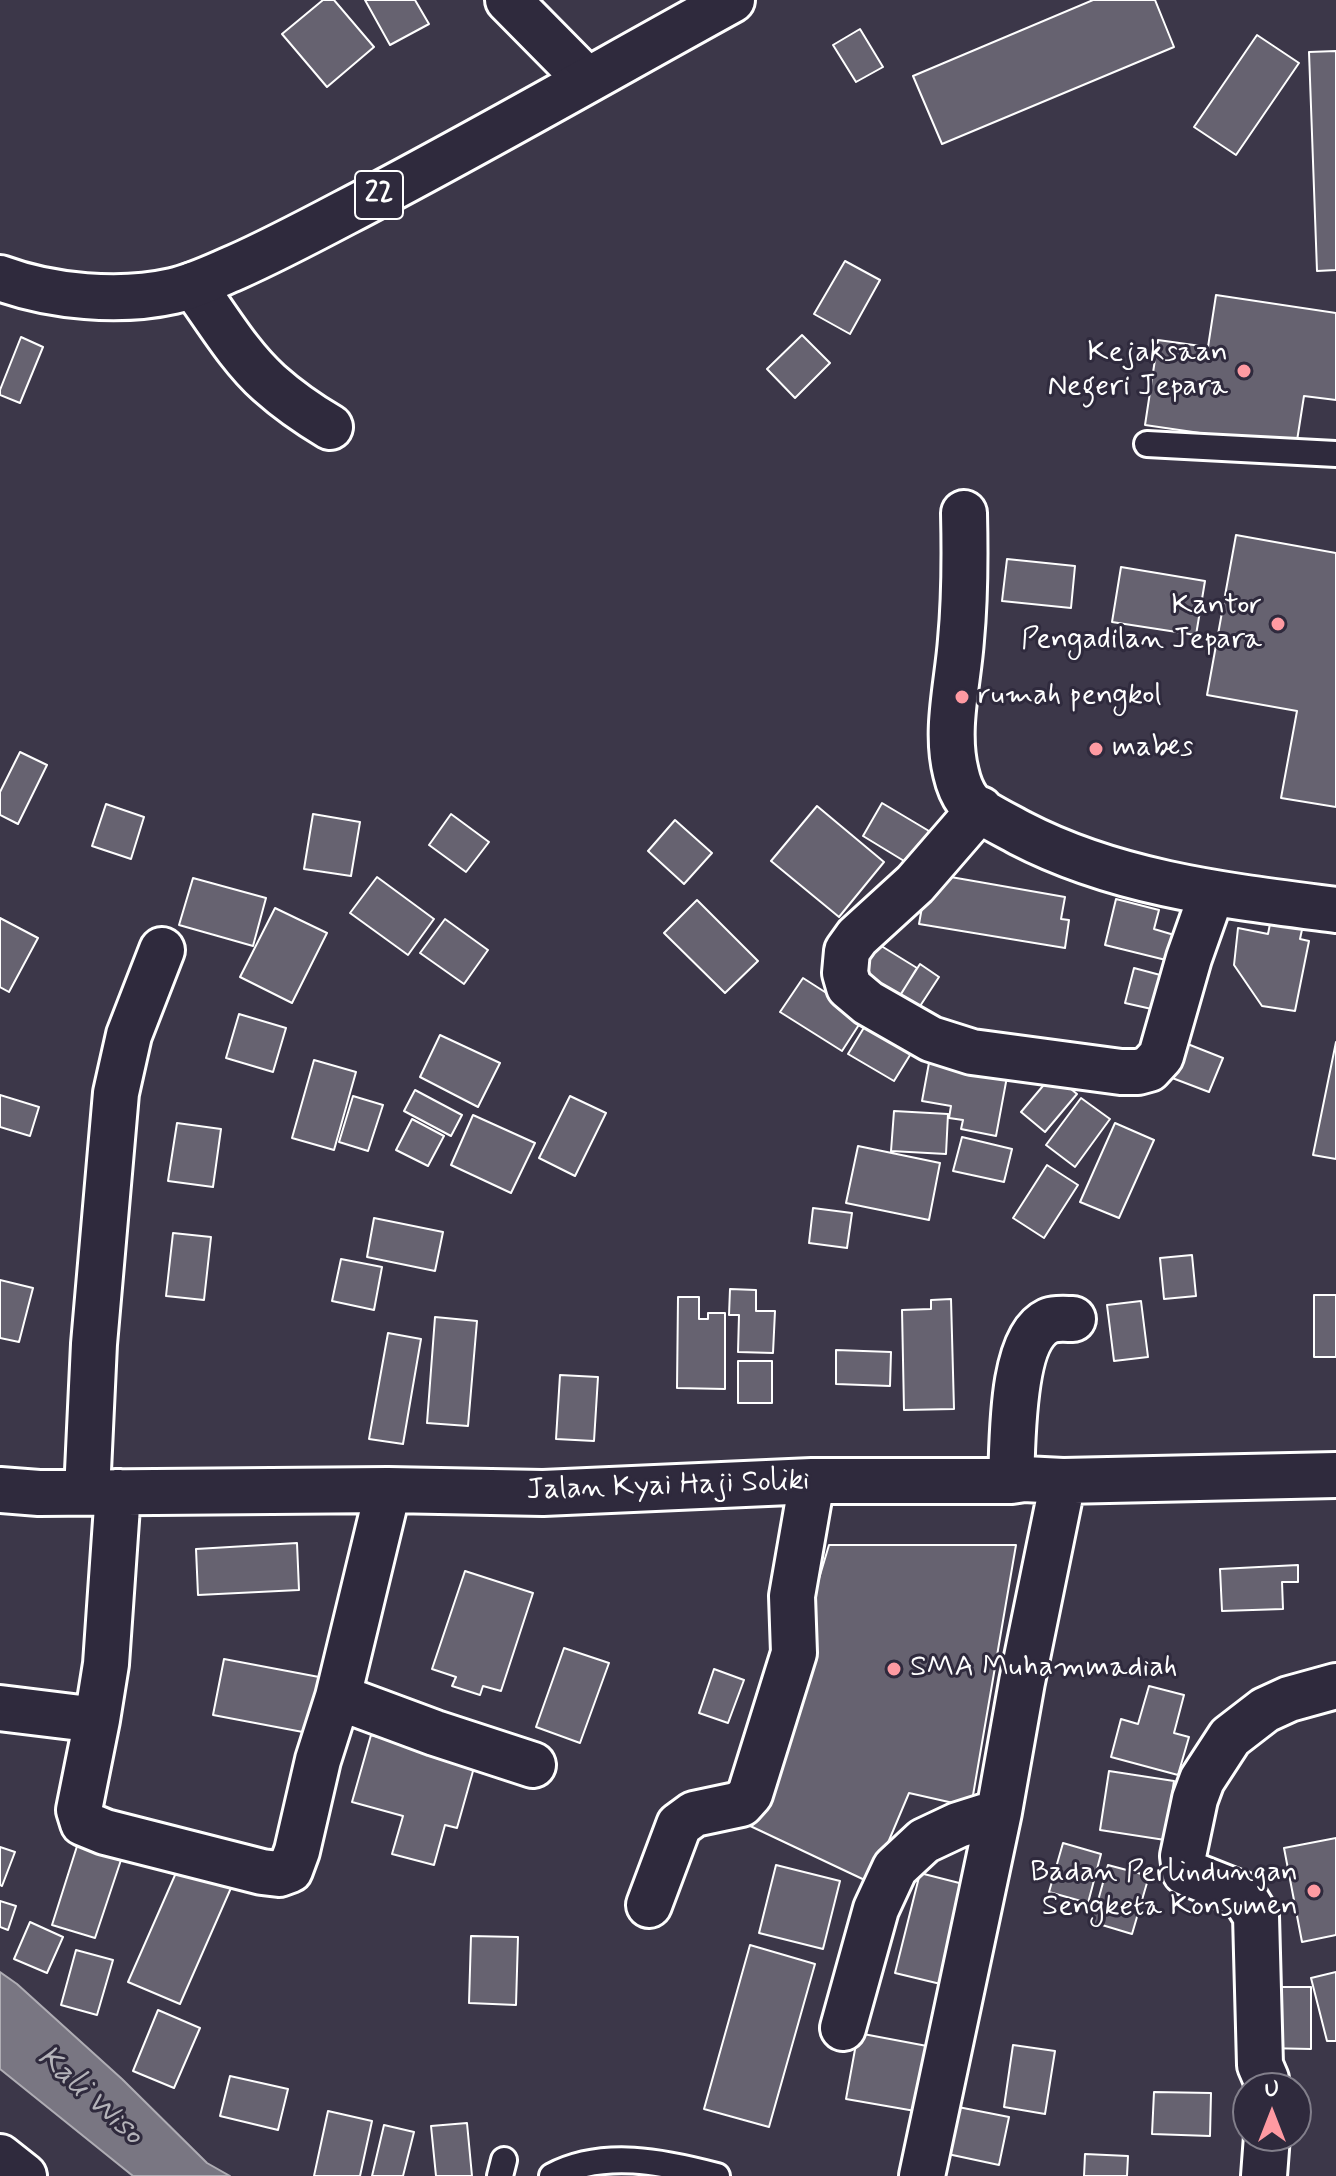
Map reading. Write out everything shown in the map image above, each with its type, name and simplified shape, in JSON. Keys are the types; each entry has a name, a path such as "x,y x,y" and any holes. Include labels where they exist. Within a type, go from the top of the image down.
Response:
{"main road":[{"path":"508,0 587,80"},
{"name":"22","path":"0,278 63,293 107,298 153,295 193,285 263,255 403,182 732,0"},
{"path":"193,285 267,381 302,410 330,427"},
{"path":"964,513 965,575 952,715 954,763 961,788 969,802 997,821 1052,849 1123,875 1212,893 1336,910"},
{"path":"980,809 915,884 857,937 847,951 845,973 849,987 868,1003 931,1039 972,1052 1121,1072 1149,1069 1161,1056 1189,958 1212,893"},
{"path":"162,950 129,1035 116,1093 94,1344 102,1492 106,1664 79,1810 83,1823 105,1832 262,1872 279,1874 290,1870 318,1760 338,1697 388,1490"},
{"path":"1011,1481 1017,1387 1024,1353 1035,1333 1048,1321 1073,1319"},
{"name":"Jalan Kyai Haji Soliki","path":"1,1496 102,1492 388,1490 543,1493 812,1481 1063,1481 1336,1475"},
{"path":"649,1905 679,1825 694,1814 741,1804 750,1794 794,1653 792,1596 812,1481"},
{"path":"922,2176 999,1812 1063,1481"},
{"path":"1263,2072 1260,2065 1256,1916 1243,1895 1185,1872 1183,1856 1202,1780 1230,1737 1265,1710 1289,1699 1336,1686"},
{"path":"338,1697 533,1765"},
{"path":"0,1708 97,1720"},
{"path":"843,2028 876,1909 895,1868 924,1841 958,1825 999,1812"},
{"path":"1264,2176 1266,2152"},
{"path":"0,2157 24,2176"}],"lane":[{"path":"1147,444 1336,454"},
{"path":"552,2176 581,2166 611,2161 672,2164 717,2176"}],"water":[{"name":"Kali Wiso","path":"0,1972 122,2079 207,2163 230,2176 133,2176 0,2069"}],"building":[{"path":"323,0 334,0 374,47 327,87 282,34"},
{"path":"365,0 415,0 429,24 390,45"},
{"path":"1093,0 1155,0 1174,47 942,144 913,76"},
{"path":"860,29 883,67 856,82 833,45"},
{"path":"1257,35 1299,63 1236,155 1194,127"},
{"path":"1336,51 1336,270 1317,271 1309,52"},
{"path":"845,261 880,280 850,334 814,314"},
{"name":"Kejaksaan Negeri Jepara","path":"1216,295 1336,313 1336,400 1304,396 1296,447 1145,425 1158,340 1208,347"},
{"path":"802,335 830,363 795,398 767,369"},
{"path":"21,337 43,347 20,403 0,395 0,390"},
{"name":"Kantor Pengadilan Jepara","path":"1236,535 1336,553 1336,807 1281,798 1297,711 1207,695"},
{"path":"1007,559 1075,566 1071,608 1002,601"},
{"path":"1121,567 1205,581 1196,635 1112,622"},
{"path":"20,752 47,765 18,824 0,815 0,792"},
{"path":"882,803 929,831 909,864 863,836"},
{"path":"106,804 144,817 131,859 92,846"},
{"path":"817,806 884,862 839,917 771,861"},
{"path":"313,814 360,822 351,876 304,869"},
{"path":"451,814 489,842 466,872 429,845"},
{"path":"675,820 712,853 684,884 648,851"},
{"path":"928,873 1065,897 1061,919 1069,920 1065,948 919,924"},
{"path":"377,877 434,919 408,955 350,913"},
{"path":"193,878 266,898 253,946 179,925"},
{"path":"1116,899 1159,910 1154,929 1181,937 1174,962 1105,945"},
{"path":"697,900 758,961 725,993 664,933"},
{"path":"275,908 327,933 292,1003 240,977"},
{"path":"0,918 38,938 9,992 0,987"},
{"path":"445,919 488,950 464,984 420,953"},
{"path":"1271,919 1303,925 1300,939 1309,941 1295,1011 1262,1006 1234,965 1238,928 1268,934"},
{"path":"870,939 917,968 898,999 851,970"},
{"path":"920,964 939,977 909,1023 890,1011"},
{"path":"1134,968 1164,976 1156,1010 1125,1003"},
{"path":"803,978 864,1017 842,1051 780,1012"},
{"path":"874,1011 920,1039 894,1081 848,1054"},
{"path":"239,1014 286,1028 273,1072 226,1058"},
{"path":"440,1035 500,1063 478,1107 420,1077"},
{"path":"1180,1041 1223,1058 1209,1092 1167,1076"},
{"path":"1336,1042 1336,1159 1313,1155"},
{"path":"931,1052 1009,1066 996,1136 961,1129 963,1120 949,1118 951,1106 922,1101"},
{"path":"314,1060 356,1072 334,1150 292,1138"},
{"path":"1053,1074 1077,1094 1045,1132 1021,1112"},
{"path":"415,1090 462,1115 451,1136 404,1111"},
{"path":"0,1095 39,1107 30,1136 0,1127"},
{"path":"353,1096 383,1105 368,1151 339,1142"},
{"path":"570,1096 606,1113 575,1176 539,1158"},
{"path":"1081,1098 1110,1119 1075,1167 1046,1145"},
{"path":"894,1111 948,1114 946,1154 891,1151"},
{"path":"473,1115 535,1143 511,1193 451,1165"},
{"path":"412,1119 444,1136 428,1166 396,1150"},
{"path":"177,1123 221,1129 213,1187 168,1181"},
{"path":"1115,1123 1154,1140 1119,1218 1080,1202"},
{"path":"962,1137 1012,1149 1004,1182 953,1171"},
{"path":"858,1146 940,1163 929,1220 846,1203"},
{"path":"1047,1165 1078,1185 1044,1238 1013,1218"},
{"path":"813,1208 852,1213 847,1248 809,1243"},
{"path":"374,1218 443,1232 435,1271 367,1257"},
{"path":"173,1233 211,1237 204,1300 166,1296"},
{"path":"1192,1255 1196,1296 1164,1299 1160,1258"},
{"path":"341,1259 382,1267 374,1310 332,1301"},
{"path":"0,1280 33,1288 19,1342 0,1338"},
{"path":"730,1289 756,1290 756,1311 775,1311 773,1353 738,1352 739,1315 729,1315"},
{"path":"1314,1295 1336,1295 1336,1357 1314,1357"},
{"path":"678,1297 699,1297 699,1319 708,1319 708,1313 725,1313 725,1389 677,1388"},
{"path":"951,1299 954,1409 904,1410 902,1310 931,1309 931,1300"},
{"path":"1141,1301 1148,1357 1114,1361 1107,1305"},
{"path":"435,1317 477,1321 468,1426 427,1423"},
{"path":"388,1333 421,1339 403,1444 369,1439"},
{"path":"836,1350 891,1352 890,1386 836,1384"},
{"path":"738,1361 772,1361 772,1403 738,1403"},
{"path":"560,1375 598,1377 594,1441 556,1439"},
{"path":"297,1543 299,1590 198,1595 196,1549"},
{"name":"SMA Muhammadiah","path":"829,1545 1016,1545 971,1807 909,1793 871,1883 746,1824"},
{"path":"1298,1565 1298,1582 1282,1582 1283,1609 1222,1611 1220,1569"},
{"path":"465,1571 533,1593 501,1691 483,1686 480,1695 452,1686 456,1677 432,1669"},
{"path":"564,1648 609,1663 580,1743 536,1727"},
{"path":"224,1659 319,1677 308,1733 213,1715"},
{"path":"714,1669 744,1680 728,1723 699,1713"},
{"path":"1149,1686 1184,1695 1174,1733 1189,1737 1178,1775 1111,1757 1121,1719 1138,1724"},
{"path":"371,1735 475,1764 457,1828 445,1825 434,1865 392,1854 403,1816 352,1802"},
{"path":"1109,1771 1174,1781 1165,1840 1100,1830"},
{"name":"Badan Perlindungan Sengketa Konsumen","path":"1336,1838 1336,1935 1302,1942 1284,1848"},
{"path":"78,1843 122,1857 95,1938 52,1925"},
{"path":"1063,1843 1101,1854 1088,1903 1049,1892"},
{"path":"0,1847 15,1852 2,1886 0,1885"},
{"path":"776,1865 840,1881 823,1949 759,1933"},
{"path":"1108,1865 1149,1876 1132,1934 1092,1922"},
{"path":"179,1866 231,1888 180,2004 128,1982"},
{"path":"920,1873 979,1888 953,1987 895,1973"},
{"path":"0,1901 16,1906 8,1930 0,1927"},
{"path":"30,1922 63,1937 47,1973 14,1959"},
{"path":"471,1936 518,1937 516,2005 469,2003"},
{"path":"750,1945 815,1964 769,2127 704,2109"},
{"path":"76,1950 113,1960 97,2015 61,2005"},
{"path":"1336,1972 1336,2041 1327,2041 1311,1978"},
{"path":"1265,1987 1311,1987 1311,2049 1264,2048"},
{"path":"158,2010 200,2028 174,2088 133,2071"},
{"path":"858,2033 927,2046 915,2111 846,2099"},
{"path":"1013,2045 1055,2051 1045,2114 1004,2107"},
{"path":"230,2076 288,2089 278,2130 220,2116"},
{"path":"1154,2092 1211,2093 1210,2136 1152,2134"},
{"path":"953,2106 1009,2117 999,2165 943,2153"},
{"path":"328,2111 372,2121 360,2176 314,2176"},
{"path":"467,2123 472,2176 436,2176 431,2126"},
{"path":"384,2125 414,2132 403,2176 372,2176"},
{"path":"1085,2154 1128,2156 1127,2176 1084,2176"}],"place":[{"name":"Kejaksaan Negeri Jepara","path":"1244,371"},
{"name":"Kantor Pengadilan Jepara","path":"1278,624"},
{"name":"rumah pengkol","path":"962,697"},
{"name":"mabes","path":"1096,749"},
{"name":"SMA Muhammadiah","path":"894,1669"},
{"name":"Badan Perlindungan Sengketa Konsumen","path":"1314,1891"}]}
